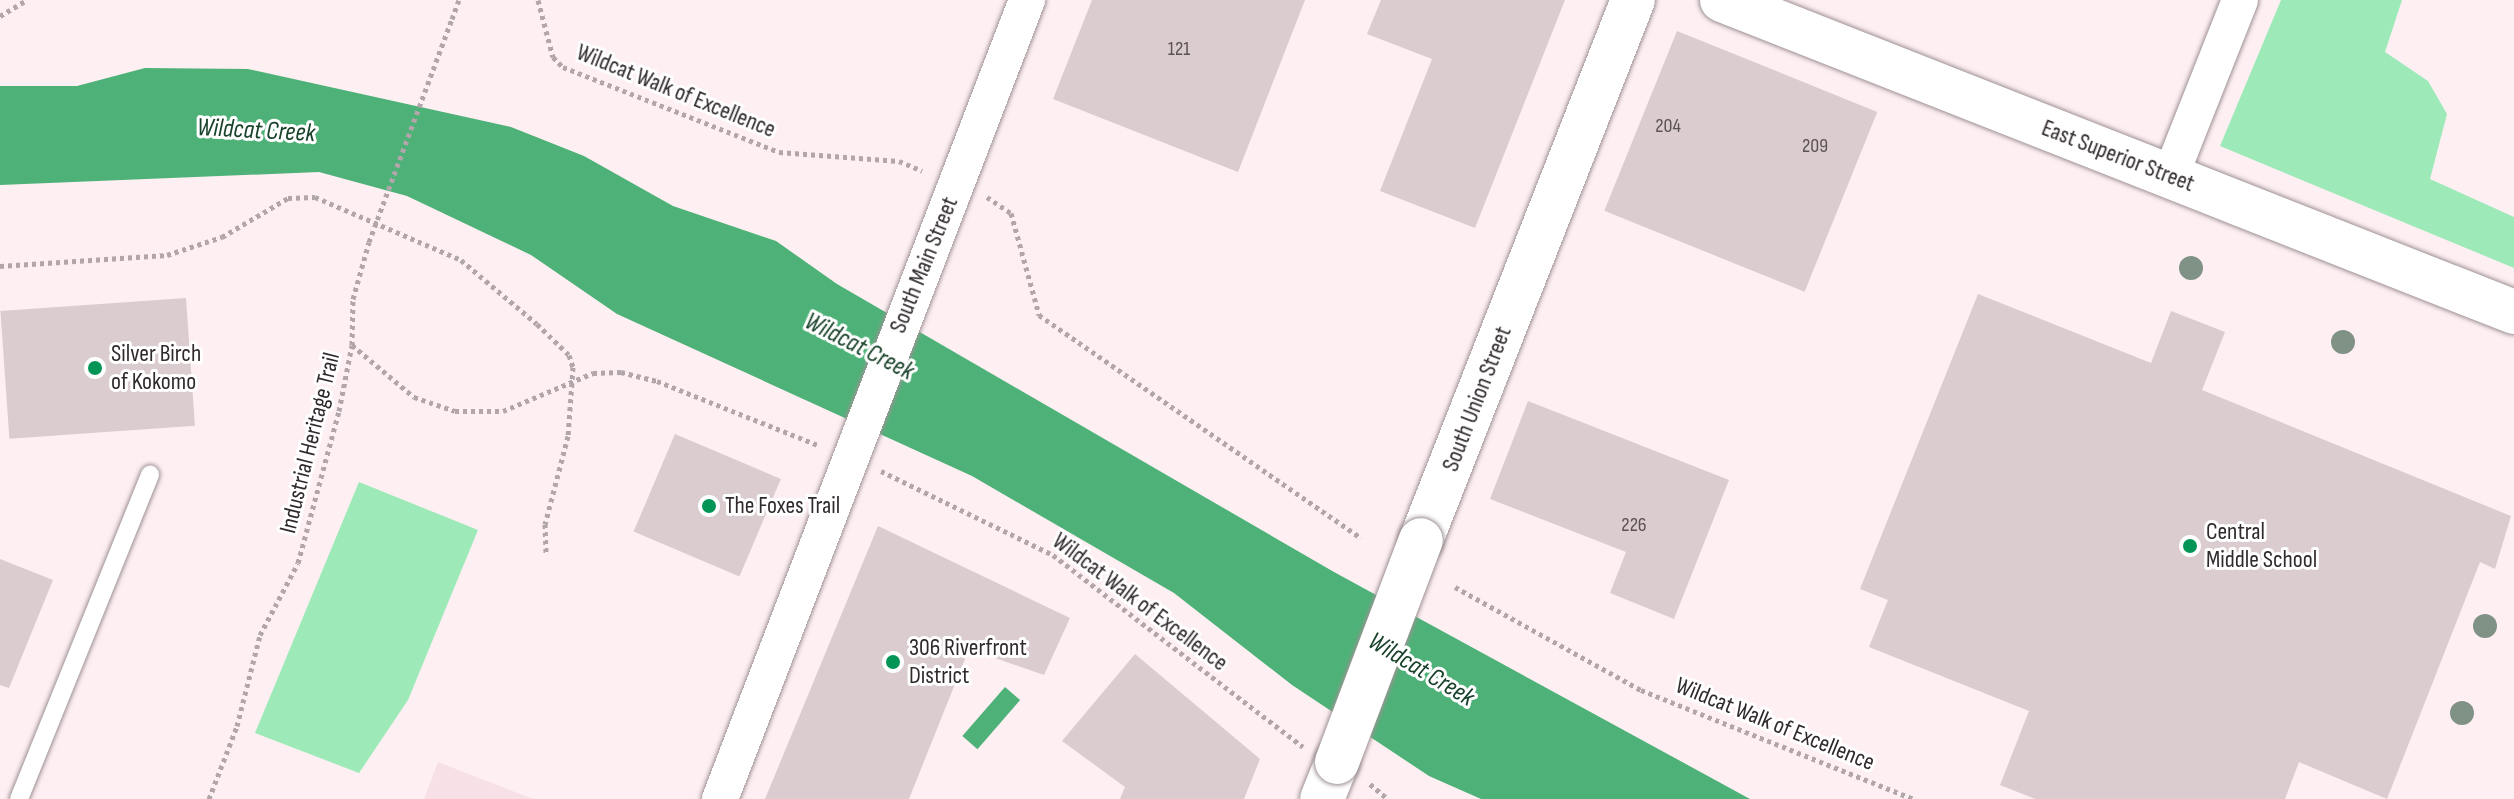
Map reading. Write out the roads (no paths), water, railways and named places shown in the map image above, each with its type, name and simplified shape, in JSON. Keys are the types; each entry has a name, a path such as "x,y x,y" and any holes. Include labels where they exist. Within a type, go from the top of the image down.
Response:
{"street":[{"name":"South Main Street","path":"720,799 847,452 1027,0"},
{"name":"South Union Street","path":"1329,781 1633,0"},
{"path":"2170,177 2240,0"},
{"name":"East Superior Street","path":"1735,2 2514,312"}],"lane":[{"path":"19,799 150,474"}],"water":[{"name":"Wildcat Creek","path":"145,68 248,69 511,127 584,156 673,206 776,241 837,284 1334,572 1750,799 1481,799 1429,776 1292,685 1174,593 972,476 617,314 531,255 407,196 319,172 0,185 0,86 77,86"},
{"path":"1005,687 1020,700 977,749 962,736"}],"place":[{"name":"Silver Birch of Kokomo","path":"95,368"},
{"name":"The Foxes Trail","path":"709,506"},
{"name":"Central Middle School","path":"2190,546"},
{"name":"306 Riverfront District","path":"893,662"}]}
